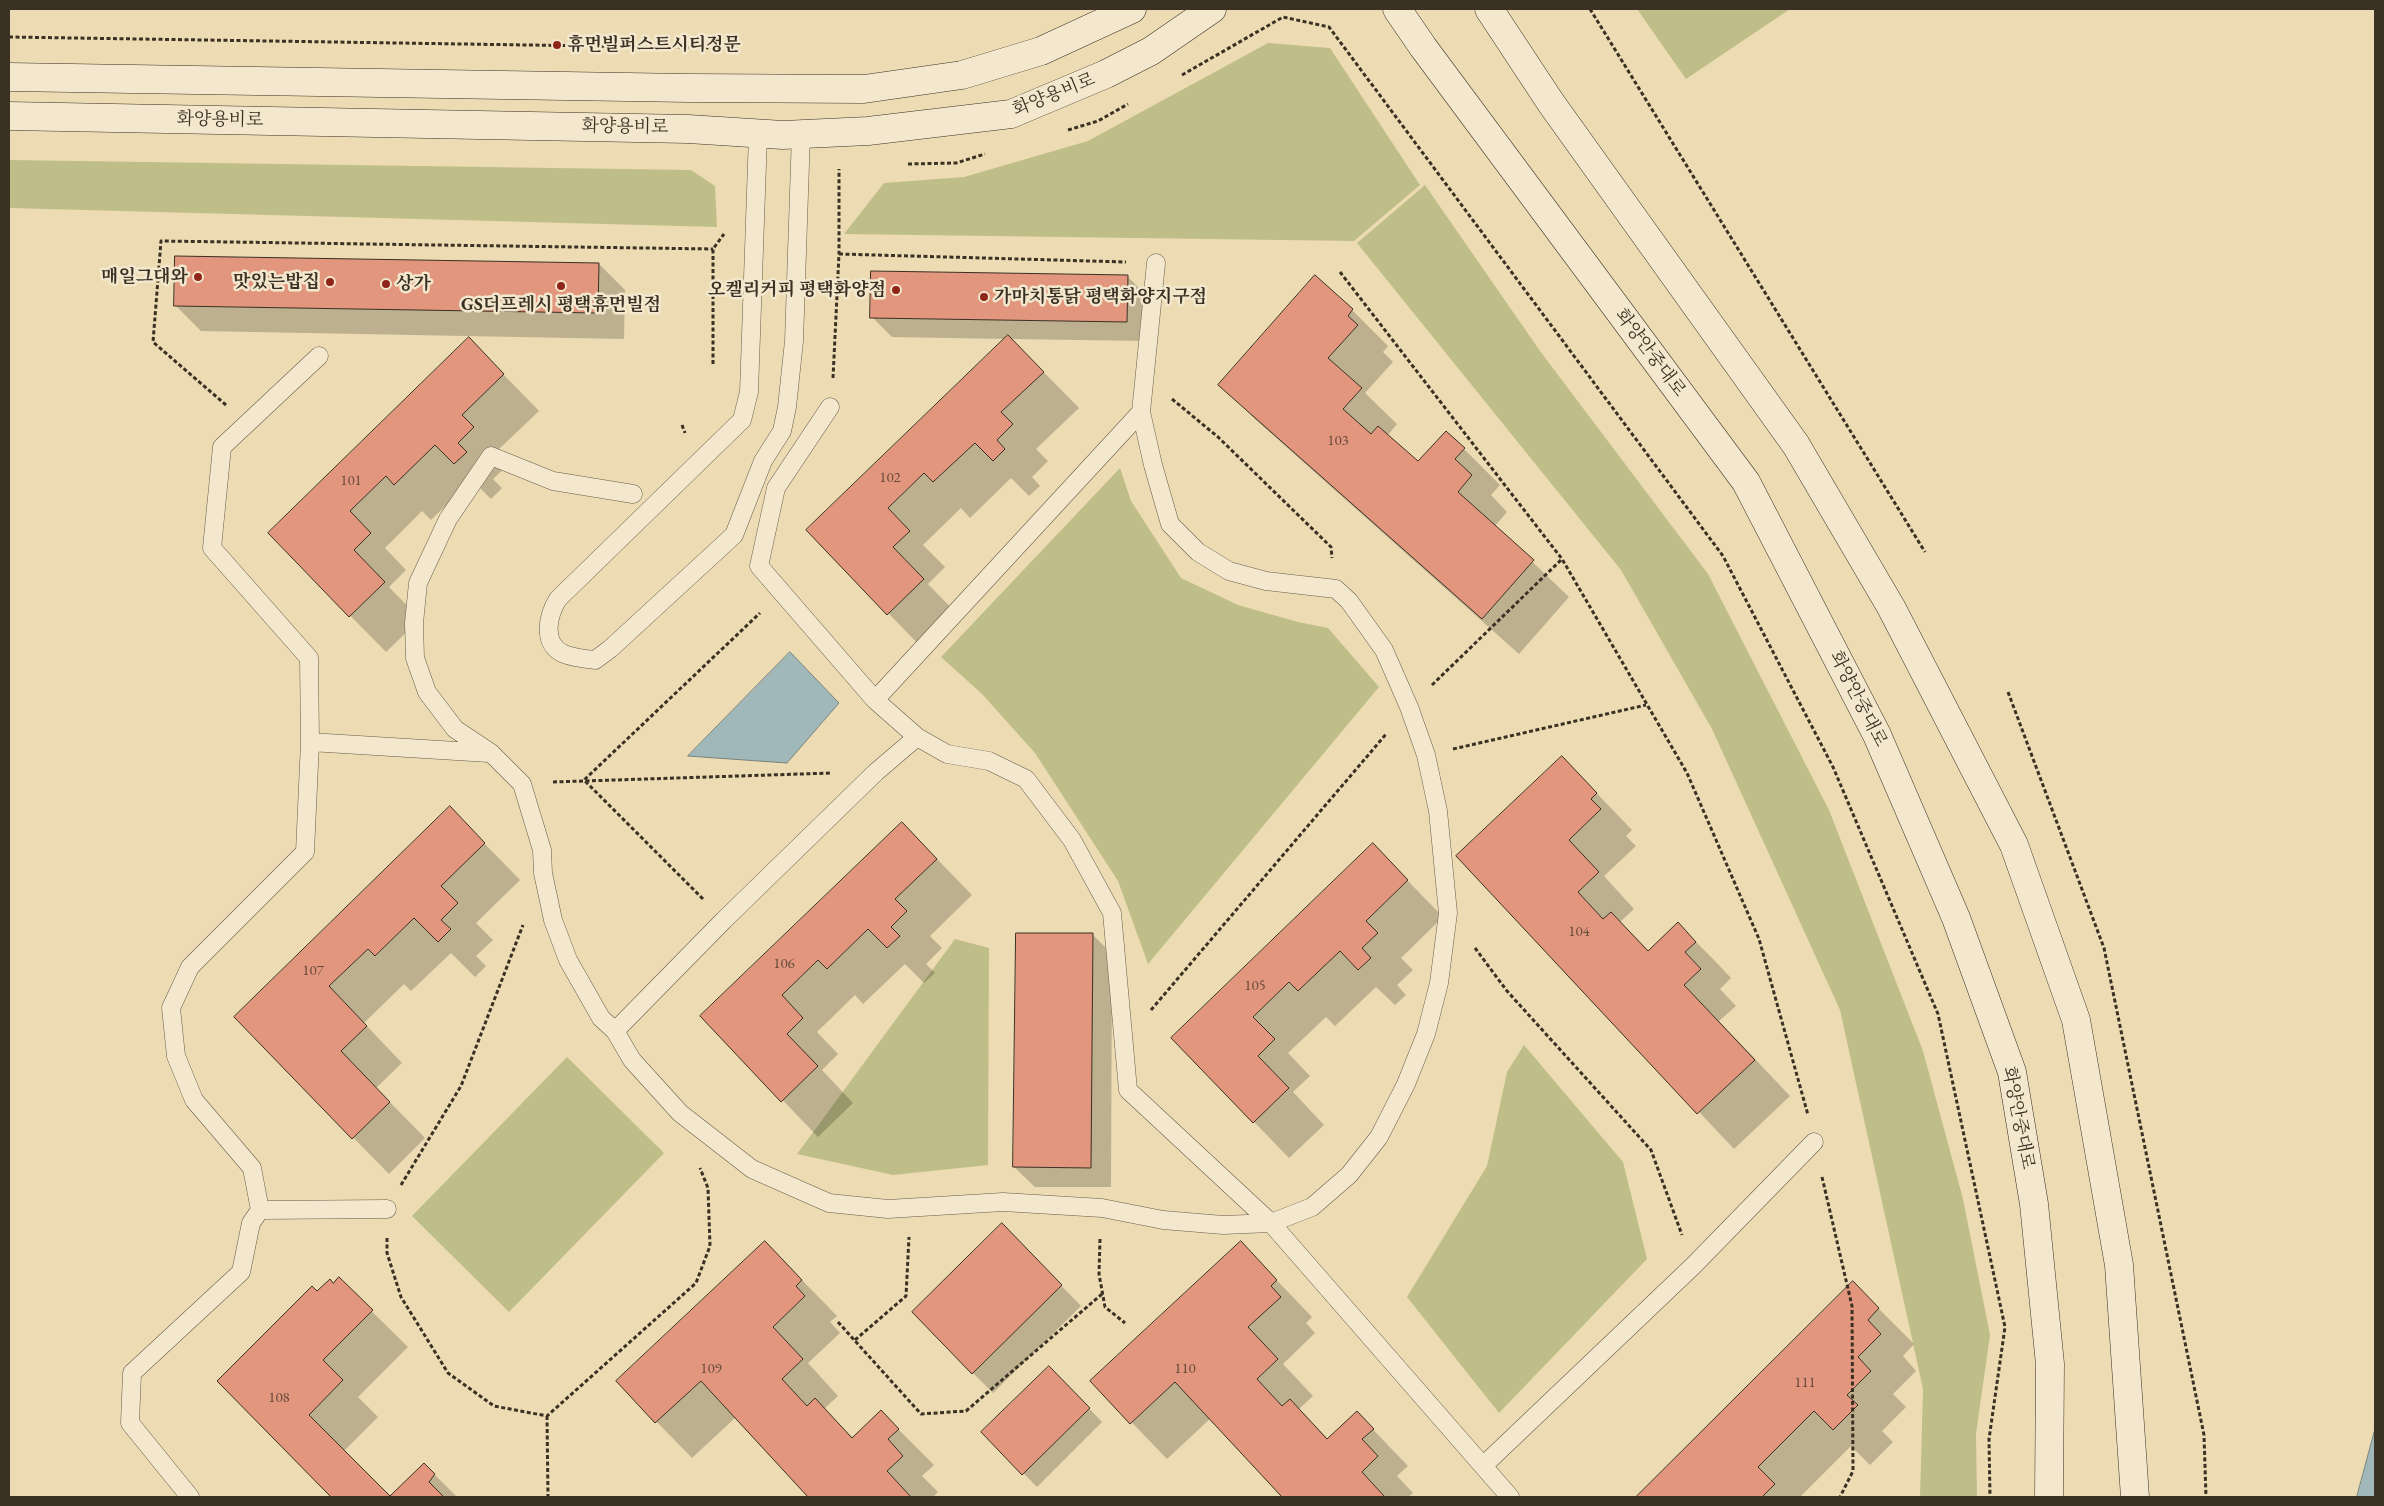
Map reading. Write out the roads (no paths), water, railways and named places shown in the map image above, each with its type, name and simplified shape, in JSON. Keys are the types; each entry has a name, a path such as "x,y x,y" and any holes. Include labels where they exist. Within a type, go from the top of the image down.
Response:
{"main road":[{"path":"9,77 864,89 962,75 1041,51 1132,9"},
{"name":"화양용비로","path":"9,116 688,128 758,135 868,131 1011,114 1106,74 1151,51 1212,9"},
{"name":"화양안중대로","path":"1397,9 1423,48 1746,482 1877,735 1895,776 1956,918 2012,1072 2034,1204 2050,1364 2049,1497"},
{"path":"1489,9 1550,104 1796,445 1892,607 2014,845 2076,1020 2119,1265 2136,1497"}],"lane":[{"path":"758,135 749,392 742,420 558,599 551,610 547,627 553,644 563,654 595,660 610,649 734,535 763,460 782,431 787,407 794,341 800,134"},
{"path":"632,494 552,481 491,456 448,519 418,583 414,623 415,658 427,692 456,730 491,753 522,784 542,850 543,873 553,920 568,960 601,1018 615,1031 632,1060 680,1113 752,1169 829,1203 888,1208 1003,1202 1102,1208 1163,1220 1223,1226 1271,1223 1312,1207 1349,1176 1379,1137 1406,1084 1426,1034 1439,984 1448,913 1438,811 1426,755 1409,707 1384,650 1348,600 1336,589 1266,581 1229,571 1198,552 1170,524 1153,465 1142,412 1156,263"},
{"path":"190,1497 130,1423 132,1373 241,1272 251,1223 260,1210 252,1168 194,1100 176,1056 171,1008 190,967 306,852 310,742 310,658 212,548 222,447 319,356"},
{"path":"830,407 776,488 759,566 876,700 917,738 947,754 989,761 1026,780 1072,840 1112,913 1128,1090 1271,1223 1510,1497"},
{"path":"876,700 1142,412"},
{"path":"763,460 783,477"},
{"path":"615,1031 724,920 876,772 917,738"},
{"path":"310,742 491,753"},
{"path":"1483,1466 1693,1266 1814,1142"},
{"path":"260,1210 387,1209"}],"water":[{"path":"790,652 839,703 787,763 688,756"},
{"path":"2375,1429 2375,1497 2357,1497"}],"place":[{"name":"휴먼빌퍼스트시티정문","path":"557,45"},
{"name":"매일그대와","path":"198,277"},
{"name":"맛있는밥집","path":"330,282"},
{"name":"상가","path":"386,284"},
{"name":"GS더프레시 평택휴먼빌점","path":"561,286"},
{"name":"오켈리커피 평택화양점","path":"896,290"},
{"name":"가마치통닭 평택화양지구점","path":"984,297"}]}
